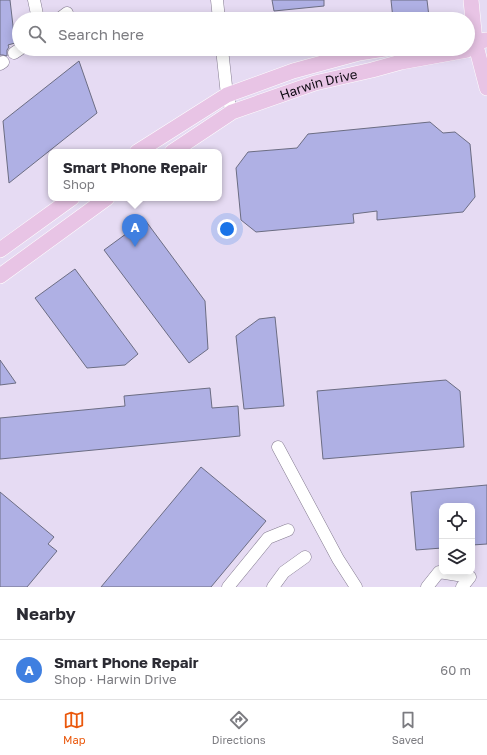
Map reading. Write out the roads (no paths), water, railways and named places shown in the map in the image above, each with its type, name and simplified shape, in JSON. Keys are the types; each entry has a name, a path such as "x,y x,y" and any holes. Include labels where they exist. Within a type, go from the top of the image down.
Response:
{"main road":[{"path":"471,0 473,12"},
{"path":"475,27 487,88"},
{"name":"Harwin Drive","path":"142,149 227,95 293,71 348,56"},
{"name":"Harwin Drive","path":"176,149 232,112 315,83 401,62 434,56"},
{"path":"0,250 68,201"},
{"path":"2,270 102,201"}],"street":[{"path":"34,0 37,12"},
{"path":"217,0 218,12"},
{"path":"223,56 227,95 232,112"},
{"path":"278,447 338,559 356,587"},
{"path":"228,587 268,538 288,530"},
{"path":"273,587 284,572 305,557"},
{"path":"427,587 439,572 470,577 462,587"}],"place":[{"name":"Smart Phone Repair","path":"135,247"}]}
